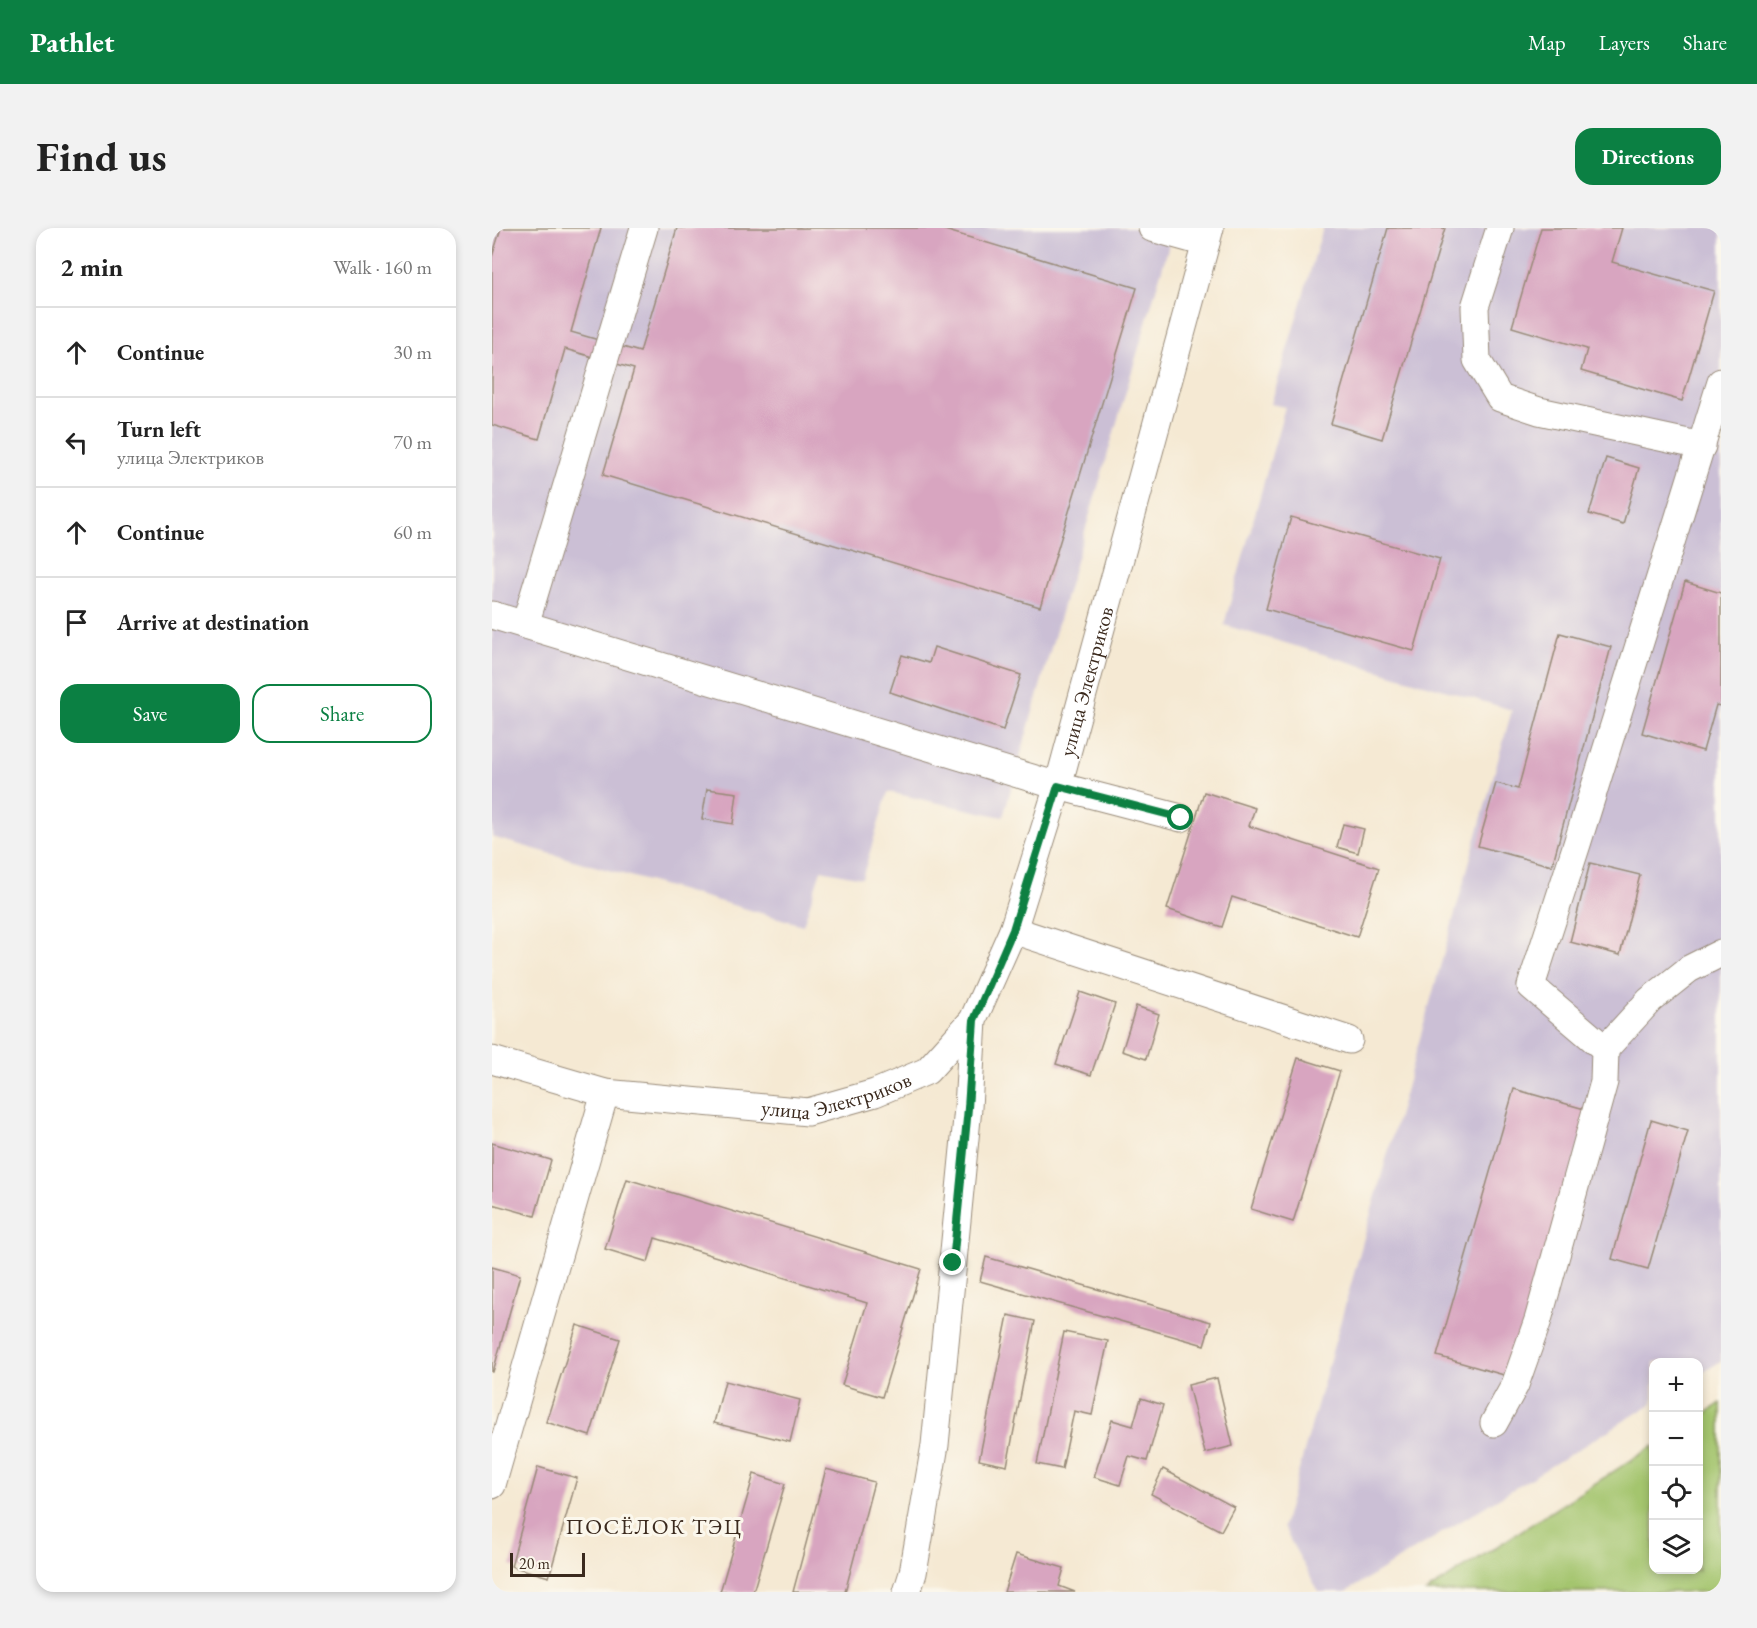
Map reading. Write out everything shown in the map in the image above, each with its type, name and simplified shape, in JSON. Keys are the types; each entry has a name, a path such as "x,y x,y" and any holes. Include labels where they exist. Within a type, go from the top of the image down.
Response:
{"street":[{"path":"525,625 644,228"},
{"path":"1152,228 1208,236"},
{"path":"1500,228 1475,307 1477,360 1500,398 1539,411 1702,446"},
{"name":"улица Электриков","path":"492,1060 605,1093 808,1112 875,1093 927,1071 974,1020 1013,930 1058,786 1208,236"},
{"path":"1605,1048 1531,986 1721,382"},
{"path":"492,615 1058,786 1181,818"},
{"path":"1013,930 1349,1040"},
{"path":"1494,1423 1515,1385 1538,1320 1604,1082 1605,1048 1650,1000 1689,969 1721,953"},
{"path":"907,1592 913,1573 935,1445 968,1108 974,1020"},
{"path":"492,1485 605,1093"}],"shaded area":[{"path":"492,228 1174,228 1003,817 888,792 862,878 821,870 803,925 492,837"},
{"path":"1323,228 1721,228 1721,1361 1703,1372 1703,1358 1649,1358 1649,1405 1346,1592 1319,1592 1283,1527 1512,710 1224,625 1285,407 1271,404"}],"green space":[{"path":"1721,1403 1721,1592 1426,1592 1649,1449 1649,1574 1703,1574 1703,1415"}],"building":[{"path":"501,228 601,228 571,332 640,352 677,228 938,228 1137,288 1040,607 603,475 634,369 565,349 539,439 492,425 492,257"},
{"path":"1388,228 1445,228 1382,439 1331,424"},
{"path":"1541,228 1622,228 1612,262 1714,291 1682,401 1581,371 1587,349 1512,327"},
{"path":"1606,458 1639,468 1623,524 1589,514"},
{"path":"1291,517 1440,559 1414,651 1266,609"},
{"path":"1685,582 1721,593 1721,706 1716,705 1703,751 1642,733"},
{"path":"1560,633 1611,647 1552,866 1478,846 1496,783 1518,789"},
{"path":"934,647 1021,675 1003,730 890,692 902,655 929,663"},
{"path":"707,789 737,793 733,824 702,819"},
{"path":"1204,792 1255,808 1249,826 1379,868 1357,937 1232,897 1222,927 1167,909"},
{"path":"1343,824 1364,829 1358,853 1337,847"},
{"path":"1590,863 1640,875 1620,955 1570,942"},
{"path":"1080,992 1115,1004 1091,1075 1056,1064"},
{"path":"1136,1006 1159,1014 1146,1059 1122,1051"},
{"path":"1298,1058 1340,1071 1293,1222 1251,1209"},
{"path":"1514,1089 1588,1110 1511,1377 1437,1356"},
{"path":"1651,1120 1688,1131 1648,1269 1612,1259"},
{"path":"492,1143 551,1160 535,1216 492,1204"},
{"path":"627,1179 921,1269 882,1397 842,1385 867,1303 655,1238 648,1262 605,1249"},
{"path":"986,1257 1211,1322 1204,1345 980,1281"},
{"path":"492,1267 520,1275 493,1372 492,1372"},
{"path":"1008,1315 1035,1321 1007,1466 979,1460"},
{"path":"577,1325 620,1339 590,1436 546,1422"},
{"path":"1064,1332 1108,1341 1092,1415 1074,1411 1062,1469 1037,1464"},
{"path":"1217,1378 1233,1446 1205,1453 1188,1385"},
{"path":"725,1381 800,1400 790,1442 714,1423"},
{"path":"1141,1398 1163,1405 1147,1461 1129,1456 1120,1485 1094,1477 1112,1420 1133,1426"},
{"path":"538,1467 577,1478 549,1577 511,1566"},
{"path":"826,1469 874,1482 845,1592 793,1592"},
{"path":"1163,1469 1234,1507 1221,1531 1151,1494"},
{"path":"754,1474 785,1484 753,1592 720,1592"},
{"path":"1016,1554 1064,1568 1059,1586 1075,1592 1004,1592"}],"district":[{"name":"ПОСЁЛОК ТЭЦ","path":"654,1526"}],"route":[{"path":"953,1263 974,1020 1013,930 1058,786 1181,818"}]}
